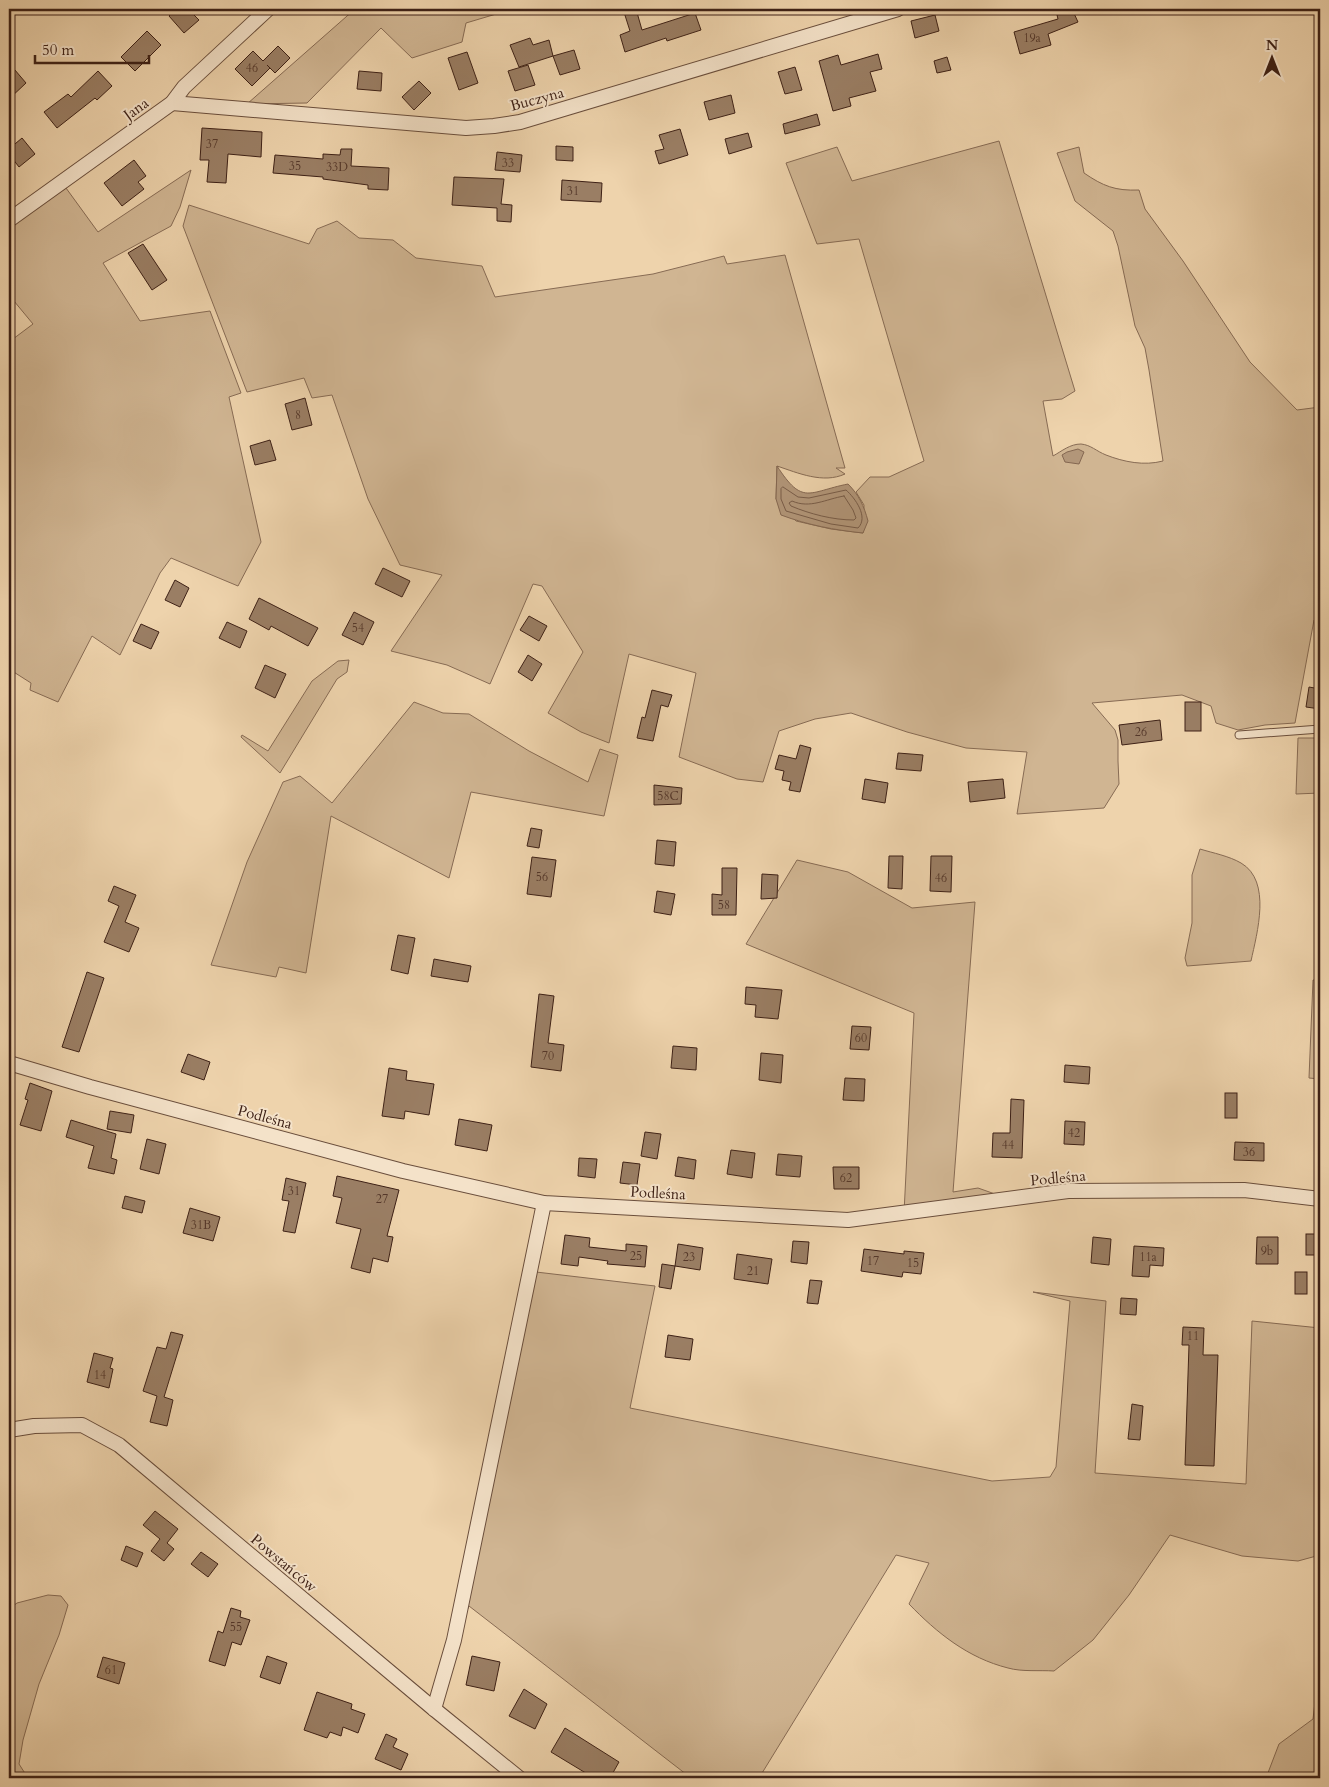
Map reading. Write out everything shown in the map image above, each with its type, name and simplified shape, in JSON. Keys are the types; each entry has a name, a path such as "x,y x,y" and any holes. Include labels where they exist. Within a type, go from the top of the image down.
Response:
{"street":[{"name":"Jana","path":"9,220 172,103 184,86 268,9"},
{"name":"Buczyna","path":"172,103 466,128 494,126 520,122 898,9"},
{"name":"Podleśna","path":"9,1063 395,1169 544,1202 848,1220 1068,1191 1244,1190 1320,1199"},
{"path":"434,1709 454,1640 544,1202"},
{"name":"Powstańców","path":"9,1430 34,1426 82,1425 119,1445 519,1778"}],"lane":[{"path":"1240,735 1320,729"}],"shaded area":[{"path":"355,9 513,9 466,23 462,42 412,58 381,28 307,103 247,104"},
{"path":"999,141 1075,391 1062,399 1043,401 1053,456 1070,446 1081,444 1120,460 1141,463 1163,461 1145,348 1135,326 1113,231 1075,201 1057,153 1079,147 1084,173 1110,187 1123,190 1139,190 1145,209 1183,261 1250,362 1297,410 1320,407 1320,621 1314,620 1295,723 1265,725 1238,730 1216,723 1211,706 1182,695 1092,703 1115,730 1118,740 1119,784 1104,808 1017,814 1027,752 966,748 907,732 851,713 815,719 779,731 763,782 737,779 679,757 696,673 629,654 609,743 581,732 548,713 583,652 542,586 533,584 490,684 447,665 391,651 442,575 400,565 368,499 332,395 312,398 304,378 247,392 183,226 189,205 309,244 317,229 337,221 359,238 393,240 416,258 482,266 495,297 653,274 724,256 727,264 785,255 845,468 836,468 845,474 837,477 819,478 777,466 776,499 796,521 831,529 863,533 864,505 856,492 870,477 889,477 924,461 859,239 817,244 786,163 837,147 852,181"},
{"path":"191,170 180,207 171,226 103,263 140,321 210,311 241,393 229,397 261,542 238,586 171,558 160,573 120,655 92,636 58,702 30,690 31,683 9,669 9,342 33,324 9,295 9,228 66,188 98,232"},
{"path":"349,660 347,672 337,679 280,773 241,737 242,735 268,751 312,681 338,661"},
{"path":"414,702 443,713 469,714 529,751 588,782 600,749 618,755 604,816 471,792 449,878 331,816 306,973 279,967 276,977 211,965 247,862 283,782 300,776 332,803"},
{"path":"1298,738 1320,738 1320,793 1296,794"},
{"path":"1200,849 1241,863 1251,871 1256,882 1260,908 1251,961 1187,966 1185,958 1192,923 1192,875"},
{"path":"797,860 848,872 912,908 975,902 953,1192 978,1188 995,1194 949,1207 904,1213 914,1013 746,944"},
{"path":"1313,980 1320,980 1320,1079 1309,1078"},
{"path":"536,1272 655,1286 630,1408 992,1481 1050,1477 1056,1467 1070,1301 1033,1292 1106,1301 1095,1473 1246,1484 1252,1321 1320,1328 1320,1555 1298,1561 1242,1556 1170,1535 1129,1595 1093,1640 1054,1671 1013,1669 993,1664 954,1643 909,1604 929,1563 896,1555 759,1778 691,1778 469,1606 454,1640"},
{"path":"48,1595 61,1596 68,1605 59,1635 39,1684 23,1740 19,1764 28,1778 9,1778 9,1609 17,1603"},
{"path":"1320,1660 1320,1778 1266,1778 1279,1744 1313,1719"}],"water":[{"path":"1078,449 1084,452 1079,464 1065,462 1062,455"},
{"path":"777,466 793,487 807,493 848,484 863,506 868,521 863,533 821,527 781,515 776,499"}],"building":[{"path":"176,9 188,9 199,20 184,33 169,16"},
{"path":"623,9 636,9 642,30 695,13 701,30 667,41 666,38 625,52 620,35 630,31"},
{"path":"1072,9 1078,22 1048,34 1051,45 1020,54 1014,32 1058,19 1057,15"},
{"path":"935,15 939,31 915,38 911,21"},
{"path":"147,31 161,45 135,71 121,57"},
{"path":"530,38 533,45 549,40 553,56 519,67 510,45"},
{"path":"278,46 290,58 275,73 270,68 252,86 235,69 253,51 263,61"},
{"path":"574,50 580,69 560,75 553,56"},
{"path":"467,52 478,83 459,90 448,58"},
{"path":"878,54 882,69 870,72 876,91 849,98 851,106 833,111 819,61 838,55 841,65"},
{"path":"947,57 951,70 937,73 934,61"},
{"path":"9,63 26,83 9,99"},
{"path":"528,65 535,85 515,91 508,71"},
{"path":"795,67 802,90 785,94 778,72"},
{"path":"98,71 112,86 97,100 95,98 57,128 44,112 68,94 71,97"},
{"path":"359,71 382,73 381,91 357,89"},
{"path":"419,81 431,93 414,110 402,97"},
{"path":"731,95 735,113 709,120 704,102"},
{"path":"817,114 820,125 785,134 783,124"},
{"path":"202,128 262,132 261,157 228,154 226,183 207,182 209,160 200,160"},
{"path":"680,129 688,155 659,164 655,151 664,149 659,135"},
{"path":"748,133 752,147 729,154 725,139"},
{"path":"22,138 35,154 19,167 9,154 9,149"},
{"path":"556,146 573,147 573,161 556,160"},
{"path":"341,149 352,149 351,166 389,168 388,190 368,189 368,185 323,179 323,177 273,173 275,155 323,159 323,154 340,155"},
{"path":"497,152 522,155 520,172 495,170"},
{"path":"134,160 146,176 138,182 144,189 122,206 104,183"},
{"path":"454,177 504,179 501,204 512,205 511,222 497,221 497,208 452,205"},
{"path":"562,180 602,183 601,202 561,200"},
{"path":"143,244 167,280 152,290 128,253"},
{"path":"305,398 312,425 292,430 285,404"},
{"path":"270,440 276,460 255,465 250,446"},
{"path":"383,568 410,581 402,597 375,584"},
{"path":"175,580 189,588 180,607 165,600"},
{"path":"259,598 318,628 308,646 271,626 269,630 249,619"},
{"path":"354,612 374,622 363,645 342,635"},
{"path":"529,616 547,626 539,641 520,630"},
{"path":"227,622 247,631 240,648 219,638"},
{"path":"141,624 159,632 151,649 133,641"},
{"path":"528,655 542,664 532,681 518,672"},
{"path":"265,665 286,674 275,698 255,688"},
{"path":"1309,687 1320,689 1320,709 1306,707"},
{"path":"652,690 672,695 668,707 661,705 653,741 637,738 642,717 645,718"},
{"path":"1185,702 1201,702 1201,731 1185,731"},
{"path":"1160,720 1162,740 1122,745 1119,725"},
{"path":"800,745 811,748 800,792 789,790 791,782 782,780 784,771 775,769 779,755 796,759"},
{"path":"898,753 923,755 921,771 896,769"},
{"path":"865,779 888,783 885,803 862,799"},
{"path":"1003,779 1005,798 970,802 968,782"},
{"path":"654,785 682,788 681,804 654,805"},
{"path":"531,828 542,830 539,848 527,846"},
{"path":"657,840 676,842 674,866 655,864"},
{"path":"889,856 903,856 902,889 888,888"},
{"path":"931,856 952,856 951,892 930,891"},
{"path":"532,857 556,860 551,897 527,894"},
{"path":"722,868 737,868 736,915 712,915 712,894 722,895"},
{"path":"762,874 778,875 777,898 761,899"},
{"path":"114,886 136,895 125,922 139,928 129,952 104,942 119,906 108,901"},
{"path":"657,891 675,894 671,915 654,912"},
{"path":"398,935 415,938 408,974 391,970"},
{"path":"434,959 471,966 468,982 431,976"},
{"path":"87,972 104,978 79,1052 62,1047"},
{"path":"746,987 782,990 778,1019 755,1017 756,1005 745,1004"},
{"path":"539,994 554,996 548,1043 564,1045 561,1071 531,1067"},
{"path":"852,1026 871,1027 869,1050 850,1049"},
{"path":"673,1046 697,1048 696,1070 671,1068"},
{"path":"761,1053 783,1055 781,1083 759,1080"},
{"path":"188,1054 210,1062 204,1080 181,1072"},
{"path":"1065,1065 1090,1067 1089,1084 1064,1082"},
{"path":"389,1068 407,1071 406,1080 434,1084 429,1115 405,1111 404,1119 382,1116"},
{"path":"845,1078 865,1079 864,1101 843,1100"},
{"path":"30,1083 52,1091 41,1131 20,1125 28,1100 25,1099"},
{"path":"1225,1093 1237,1093 1237,1118 1225,1118"},
{"path":"1011,1099 1024,1100 1022,1158 992,1157 993,1133 1010,1133"},
{"path":"110,1111 134,1115 131,1133 107,1129"},
{"path":"459,1119 492,1125 487,1151 455,1145"},
{"path":"71,1120 116,1134 111,1158 117,1160 114,1174 88,1168 94,1146 66,1137"},
{"path":"1065,1121 1085,1122 1084,1145 1064,1144"},
{"path":"645,1132 661,1134 657,1159 641,1156"},
{"path":"147,1139 166,1144 159,1174 140,1169"},
{"path":"1235,1142 1264,1143 1264,1161 1234,1160"},
{"path":"731,1150 755,1153 752,1178 727,1174"},
{"path":"778,1154 802,1156 800,1177 776,1175"},
{"path":"678,1157 696,1160 694,1179 675,1176"},
{"path":"579,1158 597,1159 595,1178 578,1176"},
{"path":"623,1162 640,1164 637,1185 620,1183"},
{"path":"833,1167 859,1167 859,1189 834,1189"},
{"path":"337,1176 399,1190 387,1236 393,1237 388,1262 373,1258 370,1273 351,1268 361,1229 336,1223 342,1198 333,1196"},
{"path":"286,1178 306,1183 295,1233 283,1231 289,1201 282,1200"},
{"path":"125,1196 145,1201 142,1213 122,1208"},
{"path":"190,1208 220,1217 213,1241 183,1233"},
{"path":"1306,1234 1320,1234 1320,1255 1306,1255"},
{"path":"565,1235 590,1238 589,1247 626,1251 626,1244 647,1246 645,1267 607,1264 608,1261 579,1257 578,1266 561,1264"},
{"path":"1093,1237 1111,1239 1109,1265 1091,1263"},
{"path":"1257,1237 1278,1237 1278,1264 1256,1264"},
{"path":"793,1241 809,1242 807,1264 791,1262"},
{"path":"678,1244 703,1248 700,1270 675,1266"},
{"path":"1134,1246 1164,1248 1163,1266 1150,1265 1149,1277 1132,1276"},
{"path":"864,1249 904,1254 904,1251 924,1253 921,1274 903,1272 902,1277 861,1271"},
{"path":"737,1254 772,1259 768,1284 734,1279"},
{"path":"662,1264 675,1266 671,1289 659,1287"},
{"path":"1295,1272 1307,1272 1307,1294 1295,1294"},
{"path":"810,1280 822,1281 818,1304 807,1303"},
{"path":"1121,1298 1137,1299 1136,1315 1120,1314"},
{"path":"1183,1327 1204,1328 1203,1355 1218,1355 1214,1466 1185,1465 1189,1345 1182,1345"},
{"path":"171,1332 183,1335 164,1397 173,1400 167,1426 150,1422 157,1396 143,1391 157,1347 166,1349"},
{"path":"668,1335 693,1339 690,1360 665,1357"},
{"path":"94,1353 113,1358 110,1368 113,1369 109,1388 87,1382"},
{"path":"1132,1404 1143,1406 1140,1440 1128,1439"},
{"path":"155,1511 178,1529 167,1543 174,1549 164,1561 151,1551 160,1539 143,1525"},
{"path":"126,1546 143,1553 137,1567 121,1560"},
{"path":"201,1552 218,1564 208,1577 191,1564"},
{"path":"231,1608 241,1611 240,1617 250,1620 241,1645 232,1642 225,1666 209,1661 218,1631 223,1633"},
{"path":"267,1656 287,1663 280,1684 260,1677"},
{"path":"472,1656 500,1662 494,1691 466,1685"},
{"path":"103,1657 125,1663 119,1684 97,1677"},
{"path":"524,1689 547,1704 535,1729 509,1716"},
{"path":"317,1692 352,1704 351,1709 365,1714 358,1733 343,1727 341,1736 330,1732 327,1738 304,1730"},
{"path":"565,1728 619,1762 610,1778 594,1778 551,1752"},
{"path":"386,1734 397,1739 393,1747 408,1754 401,1770 375,1759"}]}
